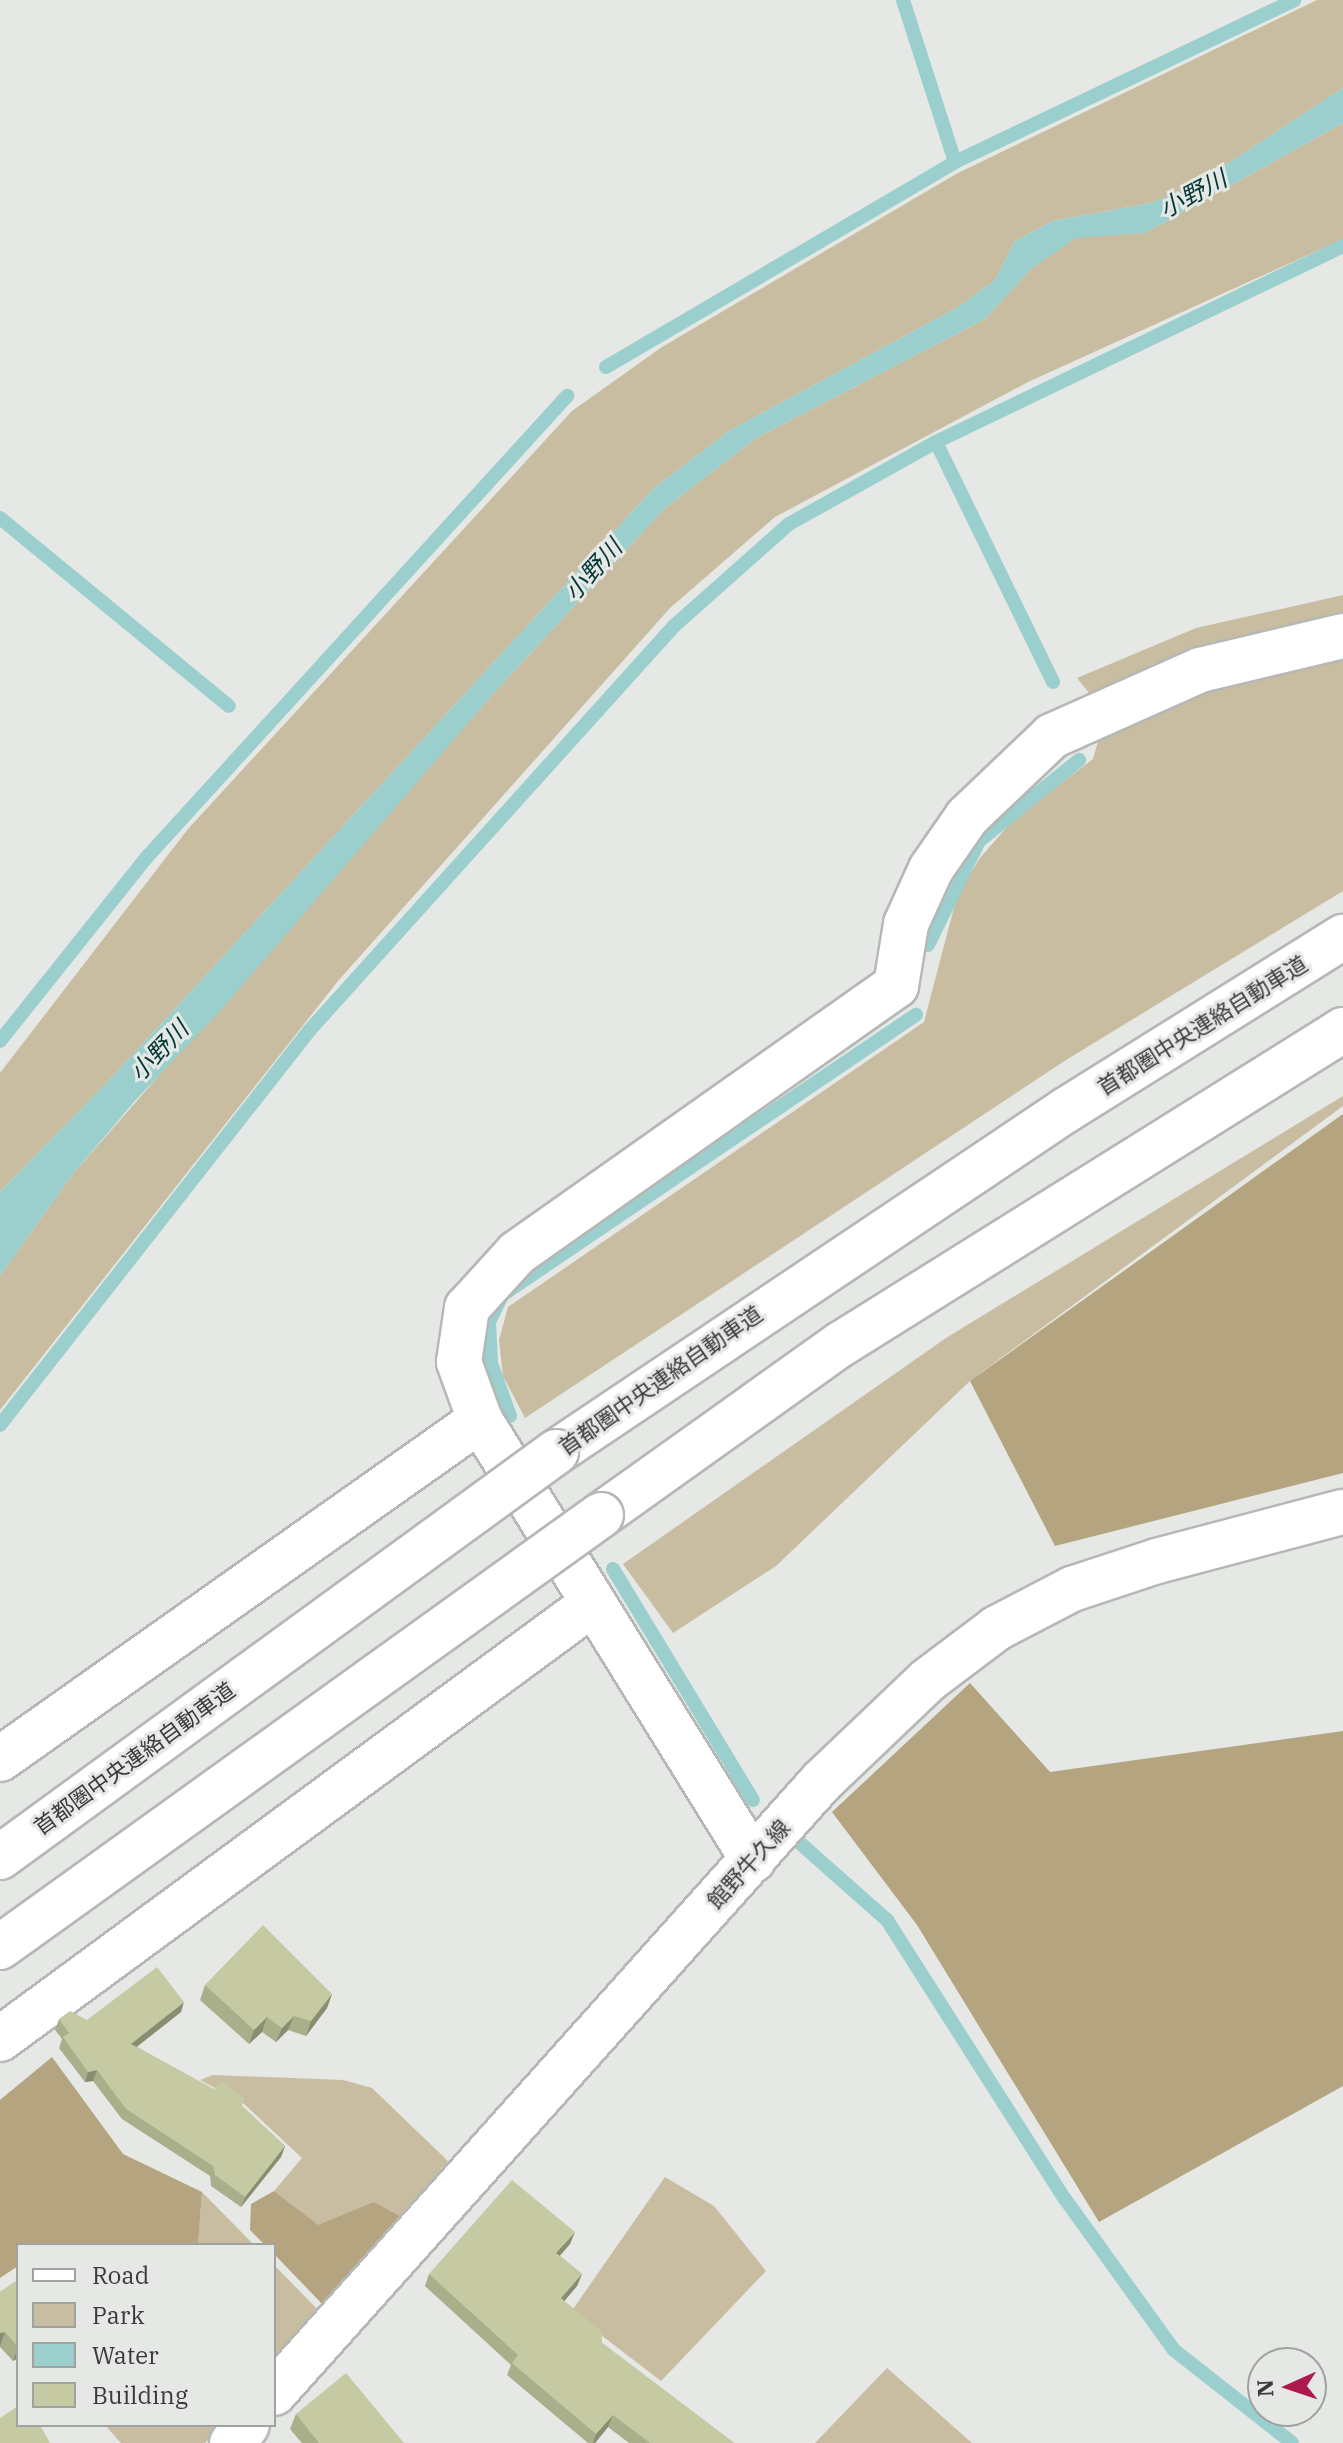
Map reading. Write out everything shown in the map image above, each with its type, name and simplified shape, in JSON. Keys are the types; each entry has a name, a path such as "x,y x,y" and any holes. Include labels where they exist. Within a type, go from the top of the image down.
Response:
{"main road":[{"path":"753,1860 480,1420 459,1362 467,1308 517,1253 896,986 906,924 931,869 967,817 1052,736 1200,670 1343,636"},
{"name":"首都圏中央連絡自動車道","path":"0,1857 556,1452 960,1179 1343,937"},
{"path":"0,1947 841,1344 1343,1030"},
{"path":"0,1759 480,1420"},
{"name":"館野牛久線","path":"276,2391 874,1726 997,1628 1072,1589 1157,1561 1343,1512"},
{"path":"0,2039 592,1604"},
{"path":"232,2443 245,2427"}],"green space":[{"path":"1317,0 1343,0 1343,88 1192,187 1151,203 1053,221 1015,241 995,280 958,307 729,431 654,488 116,1073 0,1192 0,1073 188,829 572,411 662,347 956,174"},
{"path":"1343,123 1343,239 1028,382 775,517 670,608 338,981 0,1410 0,1276 72,1175 493,694 665,508 758,437 985,319 1031,269 1076,237 1145,233"},
{"path":"1343,595 1343,625 1093,698 1077,678 1196,628"},
{"path":"1343,654 1343,891 1066,1060 525,1418 503,1376 499,1340 508,1307 924,1022 957,896 980,858 1013,820 1093,759 1099,738 1159,707"},
{"path":"1343,1096 1343,1106 970,1381 776,1566 673,1633 623,1564 946,1338"},
{"path":"213,2075 343,2080 372,2088 448,2161 402,2217 374,2202 318,2226 274,2191 302,2158 243,2103 200,2080"},
{"path":"665,2177 714,2206 766,2271 661,2381 571,2312"},
{"path":"202,2192 252,2243 198,2243"},
{"path":"276,2267 324,2316 276,2367"},
{"path":"887,2368 972,2443 815,2443"},
{"path":"107,2427 220,2427 205,2443 121,2443"}],"shaded area":[{"path":"1343,1114 1343,1473 1055,1546 970,1381"},
{"path":"970,1683 1050,1772 1343,1731 1343,2086 1099,2222 917,1925 832,1812"},
{"path":"52,2057 123,2154 202,2192 198,2243 16,2243 16,2267 0,2278 0,2100"},
{"path":"274,2191 318,2225 374,2202 402,2217 326,2308 276,2256 276,2243 263,2243 250,2230 251,2204"}],"water":[{"name":"小野川","path":"1343,88 1343,123 1145,233 1076,238 1031,269 985,319 758,437 665,508 493,694 221,1010 134,1102 72,1175 0,1276 0,1192 116,1073 654,488 729,431 958,307 995,280 1015,241 1053,221 1151,203 1192,187"}],"building":[{"path":"263,1925 332,1994 311,2021 294,2016 282,2028 267,2017 254,2030 205,1985"},
{"path":"157,1967 184,2002 131,2044 214,2089 222,2081 244,2098 242,2106 285,2146 245,2197 215,2175 213,2166 126,2109 97,2070 88,2072 63,2037 69,2033 59,2019 70,2011 87,2020"},
{"path":"512,2180 575,2232 556,2253 582,2274 561,2298 602,2332 602,2343 734,2443 650,2443 613,2415 596,2434 512,2363 518,2355 429,2274"},
{"path":"16,2281 16,2345 5,2332 0,2333 0,2292"},
{"path":"346,2373 404,2443 319,2443 296,2414"},
{"path":"16,2407 16,2427 41,2427 50,2443 0,2443 0,2418"}],"waterway":[{"path":"903,0 955,162"},
{"path":"606,367 955,162 1294,0"},
{"path":"0,1425 308,1032 674,626 789,524 936,442 1343,246"},
{"path":"0,1041 147,857 567,396"},
{"path":"936,442 1053,682"},
{"path":"0,518 229,706"},
{"path":"928,945 979,841 1079,760"},
{"path":"510,1416 491,1363 489,1322 502,1295 916,1015"},
{"path":"613,1569 753,1800"},
{"path":"801,1844 887,1920 1065,2199 1174,2350 1292,2443"}]}
